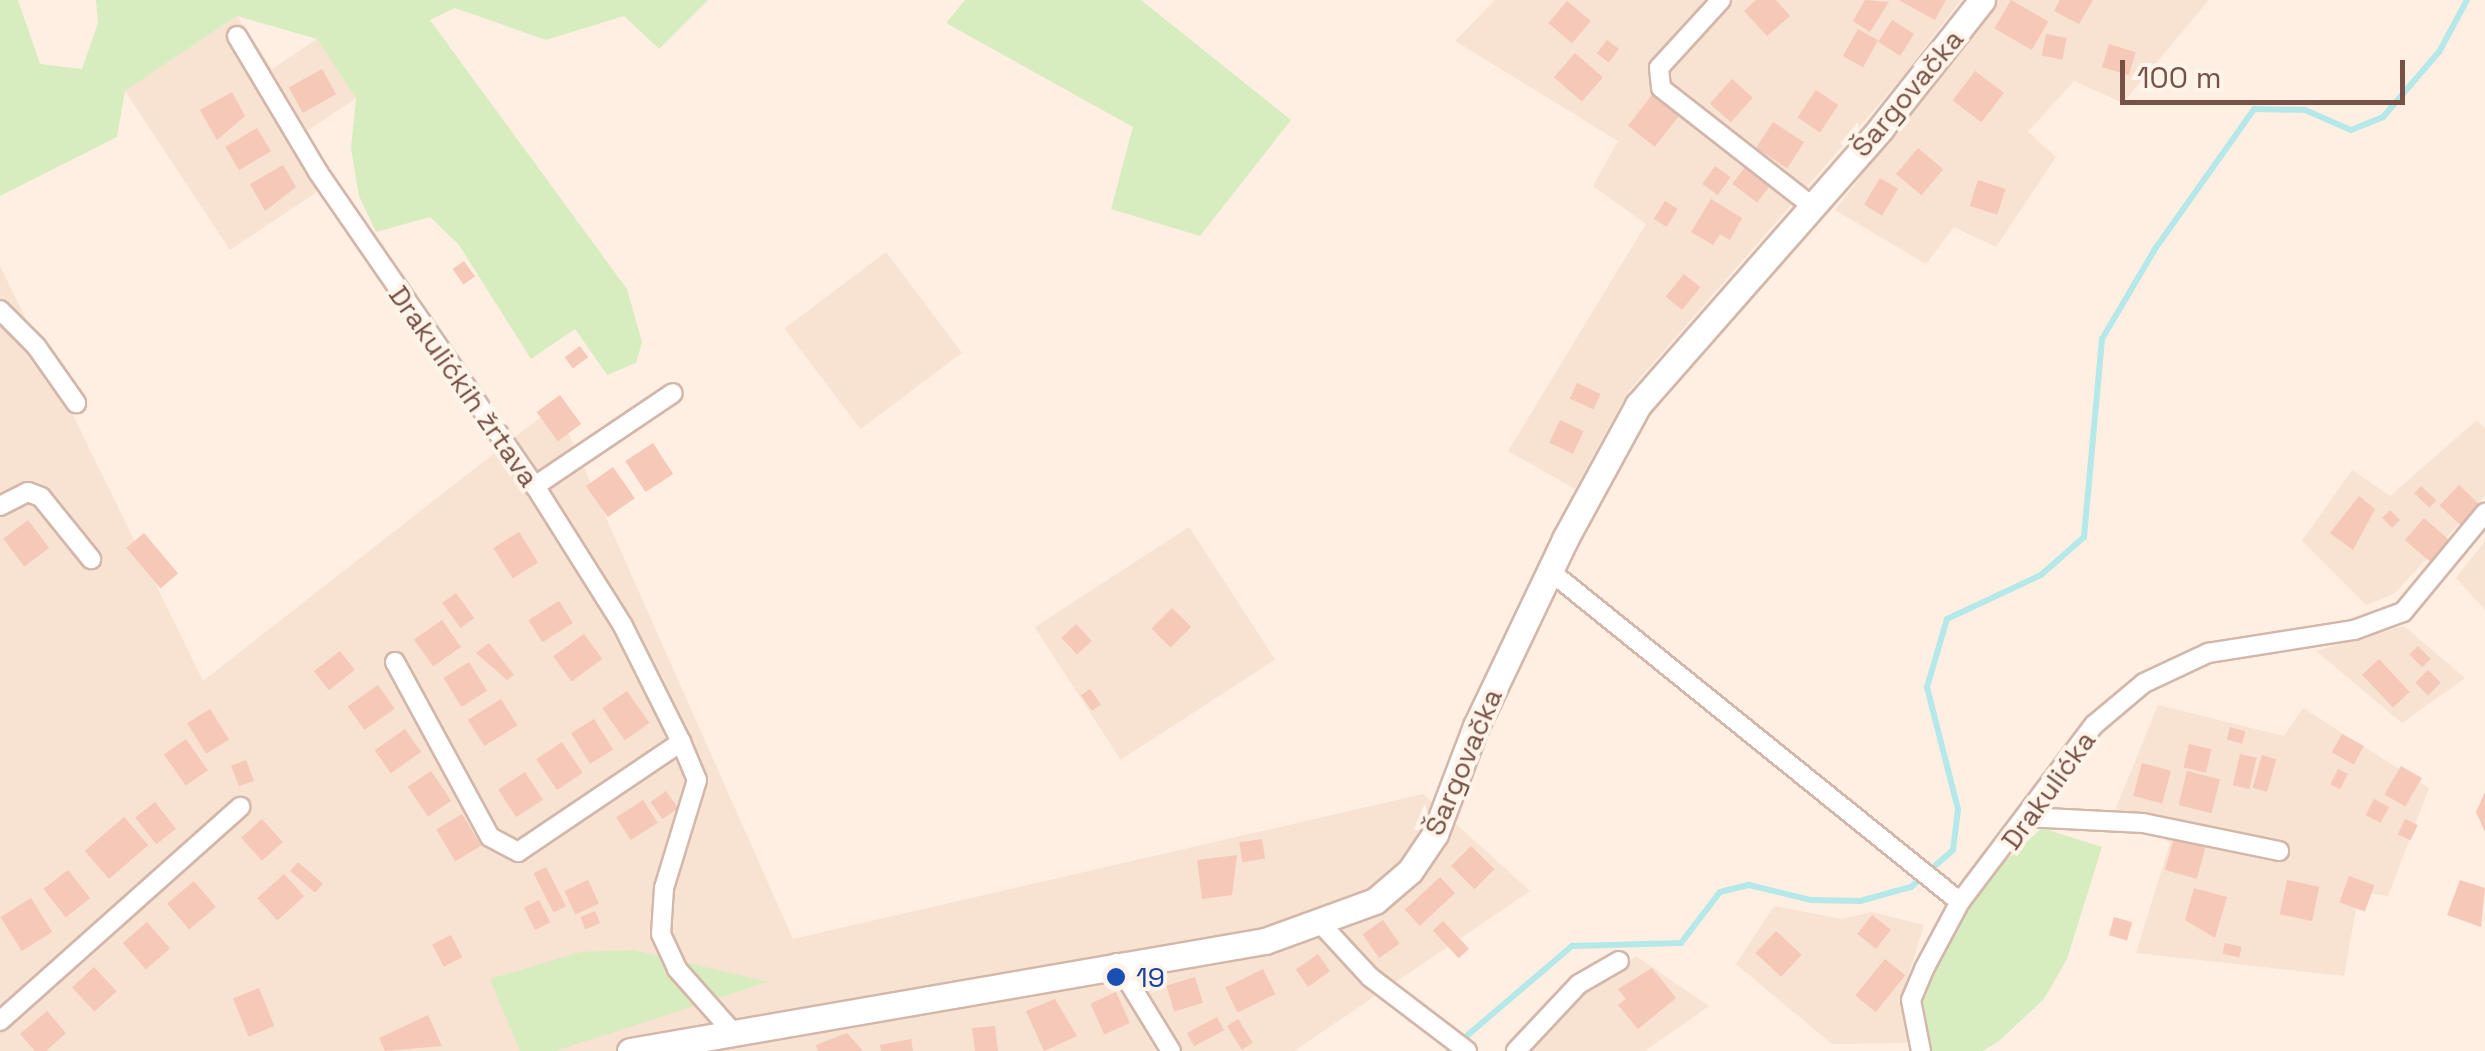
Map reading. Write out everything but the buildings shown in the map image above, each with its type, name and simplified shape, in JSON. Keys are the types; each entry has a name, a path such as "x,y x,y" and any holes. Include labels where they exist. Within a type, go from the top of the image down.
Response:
{"street":[{"path":"1721,0 1658,68 1661,88 1811,204"},
{"name":"Šargovačka","path":"630,1051 699,1043 730,1029 1265,940 1321,924 1375,901 1410,870 1435,834 1476,726 1550,571 1638,405 1982,0"},
{"name":"Drakulićkih žrtava","path":"237,36 318,172 535,486 623,626 682,742 697,780 664,888 661,934 677,969 730,1029"},
{"path":"0,310 36,346 76,403"},
{"path":"535,486 673,393"},
{"path":"0,506 28,492 41,497 91,559"},
{"name":"Drakulićka","path":"1921,1051 1912,1000 1960,902 2094,725 2144,683 2208,653 2354,630 2403,612 2485,513"},
{"path":"1550,571 1960,902"},
{"path":"394,662 490,837 518,852 682,742"},
{"path":"0,1021 240,808"},
{"path":"2026,817 2144,824 2278,851"},
{"path":"1321,924 1370,977 1467,1051"},
{"path":"1516,1051 1579,984 1620,962"},
{"path":"1117,963 1172,1051"}],"shaded area":[{"path":"1495,0 1961,0 1900,80 1628,392 1575,489 1508,451 1646,224 1593,186 1618,141 1455,41"},
{"path":"1996,0 2209,0 2123,103 2074,81 2028,132 2056,157 1996,247 1954,227 1926,264 1835,210"},
{"path":"237,16 272,69 317,39 356,98 301,135 332,182 230,250 125,91"},
{"path":"886,252 962,353 860,429 785,328"},
{"path":"0,266 203,681 556,405 793,939 1423,794 1530,891 1294,1051 0,1051"},
{"path":"2477,420 2485,428 2485,496 2394,594 2366,605 2302,541 2352,470 2390,496"},
{"path":"1189,527 1275,660 1121,760 1035,627"},
{"path":"2485,541 2485,610 2456,578"},
{"path":"2404,626 2465,678 2402,723 2316,651"},
{"path":"2158,705 2284,736 2303,708 2429,788 2388,896 2359,892 2344,976 2136,953 2170,843 2116,808"},
{"path":"1774,906 1842,919 1871,912 1924,925 1907,980 1907,1043 1832,1044 1736,964"},
{"path":"1636,956 1709,1006 1645,1051 1503,1051"}],"green space":[{"path":"0,0 18,0 40,64 82,69 98,23 96,0 708,0 659,49 624,16 546,40 455,8 430,20 627,289 642,342 636,363 607,375 575,329 531,359 459,245 430,217 376,232 359,196 351,148 356,98 317,39 237,16 125,91 117,137 0,196"},
{"path":"965,0 1141,0 1291,120 1200,236 1111,209 1133,127 946,23"},
{"path":"2042,828 2102,847 2067,959 2044,999 1998,1042 1982,1051 1921,1051 1915,1036 1924,969 2002,864"},
{"path":"633,950 768,982 555,1051 520,1051 490,979 581,952"}],"waterway":[{"path":"1449,1051 1572,946 1681,943 1720,892 1749,885 1811,900 1860,901 1911,887 1953,850 1958,809 1927,687 1947,619 2041,575 2084,537 2102,339 2155,249 2254,109 2305,110 2351,130 2383,117 2439,52 2467,0"}],"place":[{"name":"19","path":"1116,977"}]}
